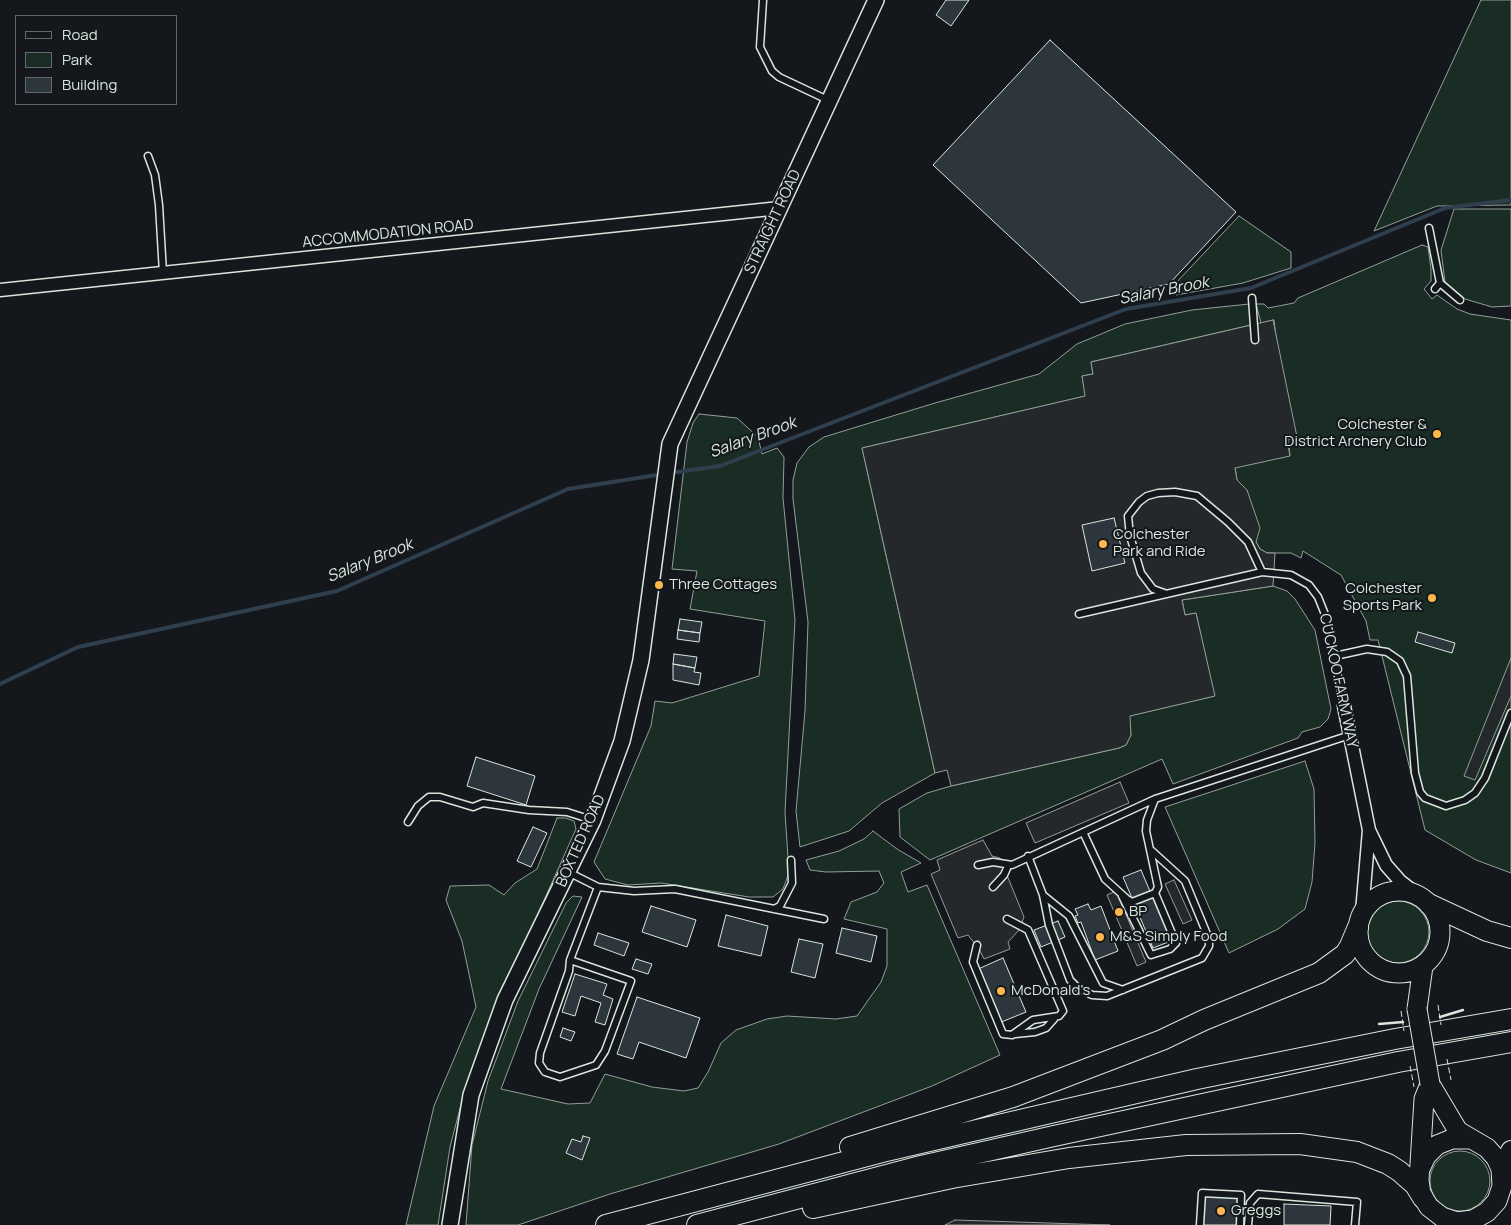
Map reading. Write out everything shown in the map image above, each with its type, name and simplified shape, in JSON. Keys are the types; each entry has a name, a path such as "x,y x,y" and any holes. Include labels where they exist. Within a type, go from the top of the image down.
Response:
{"highway":[{"path":"1424,900 1487,931 1511,938"},
{"path":"598,1225 1013,1098 1090,1068 1318,973 1345,954 1360,919"},
{"path":"606,1225 882,1152 1187,1082 1395,1039 1511,1019"},
{"path":"697,1225 921,1166 1035,1140 1398,1062 1511,1042"},
{"path":"731,1225 962,1177 1069,1158 1186,1145 1300,1144 1357,1152 1388,1164 1399,1171 1414,1186 1429,1211"},
{"path":"1502,1178 1511,1151"}],"main road":[{"path":"1404,891 1424,900 1436,914 1440,938 1437,948 1423,966 1408,973 1392,973 1380,969 1366,957 1358,940 1360,919 1373,900 1387,892 1404,891"},
{"path":"1423,966 1416,1006 1430,1084 1448,1119 1458,1131 1482,1144 1492,1152 1499,1163 1502,1178 1511,1201"},
{"path":"1392,973 1416,1006"},
{"path":"1430,1084 1424,1100 1419,1185 1429,1211 1446,1219 1468,1223 1487,1212 1494,1205 1499,1196 1502,1178"},
{"path":"1420,1171 1426,1156 1437,1145 1452,1139 1470,1139"}],"street":[{"name":"STRAIGHT ROAD","path":"670,444 876,0"},
{"name":"ACCOMMODATION ROAD","path":"0,290 780,208"},
{"name":"BOXTED ROAD","path":"450,1225 471,1095 505,1000 593,820 622,742 641,660 670,444"},
{"name":"CUCKOO FARM WAY","path":"1344,706 1369,830 1386,866 1400,881 1424,900"},
{"name":"CUCKOO FARM WAY","path":"1360,919 1369,830"}],"lane":[{"path":"763,0 760,47 772,71 779,77 830,100"},
{"path":"148,156 155,175 158,197 163,274"},
{"path":"1429,228 1440,283 1460,300"},
{"path":"1435,289 1440,283"},
{"path":"1252,298 1255,340"},
{"path":"1168,594 1153,589 1141,573 1130,536 1128,516 1132,507 1147,496 1175,492 1197,496 1248,542 1262,572"},
{"name":"CUCKOO FARM WAY","path":"1079,614 1262,572 1291,575 1309,585 1318,597 1326,617 1344,706"},
{"path":"1335,656 1367,649 1387,652 1400,661 1407,676 1415,772 1420,792 1425,798 1446,806 1465,800 1475,793 1484,778 1511,713"},
{"path":"993,887 1010,865 1155,799 1350,735"},
{"path":"408,822 418,806 429,797 440,797 473,807 483,803 529,810 567,812 593,820"},
{"path":"1083,832 1105,879 1132,902 1155,893 1158,887 1152,851 1147,840 1147,826 1155,799"},
{"path":"1028,856 1043,895 1049,925 1070,980 1077,987 1092,995 1106,996 1202,958 1209,946 1209,940 1185,881 1152,851"},
{"path":"774,909 780,906 792,882 791,860"},
{"path":"978,865 993,862 1010,865"},
{"path":"568,872 598,887 634,891 675,889 824,919"},
{"path":"570,960 631,981 605,1051 596,1065 560,1077 545,1072 539,1063 540,1053 570,960 598,887"},
{"path":"1119,890 1151,955 1170,949 1176,943 1155,893"},
{"path":"1043,895 1069,916 1103,983 1123,990"},
{"path":"977,945 973,962 1003,1034 1012,1035 1035,1032 1046,1028 1063,1011 1028,930 1007,919"},
{"path":"1012,1035 1032,1020 1044,1017 1054,1019"},
{"path":"1200,1225 1202,1193 1241,1195 1240,1225"},
{"path":"1248,1225 1250,1204 1258,1194 1356,1202 1355,1225"}],"green space":[{"path":"1481,0 1511,0 1511,205 1437,206 1374,231"},
{"path":"1454,209 1511,209 1511,306 1492,307 1465,299 1445,282 1441,250"},
{"path":"1239,216 1291,252 1291,268 1243,283 1176,295 1173,286"},
{"name":"Colchester Sports Park","path":"1422,245 1428,247 1431,269 1431,281 1424,289 1432,299 1437,295 1457,309 1470,314 1511,320 1511,873 1476,860 1425,830 1378,640 1370,640 1366,621 1341,575 1303,551 1301,558 1291,553 1267,553 1260,549 1256,542 1247,490 1237,480 1235,467 1290,455 1274,320 1261,323 1256,304 1264,304 1268,308 1294,303 1298,298"},
{"path":"1249,304 1251,325 1091,362 1093,374 1082,376 1086,396 862,448 935,773 882,803 849,831 800,847 796,811 805,711 808,622 793,499 793,480 797,463 809,447 824,437 1039,374 1077,344 1125,324 1192,310"},
{"path":"699,414 737,418 758,437 762,454 777,448 784,457 783,498 795,620 785,812 789,873 783,889 773,897 749,897 661,883 628,885 605,879 594,862 651,726 655,701 672,703 759,676 765,621 690,609 697,571 672,569 687,442 693,423"},
{"path":"1273,586 1287,591 1295,599 1315,630 1331,709 1328,719 1320,727 1302,732 1298,738 1173,784 1162,759 930,860 900,837 899,809 927,793 1119,748 1126,745 1131,735 1129,716 1214,696 1196,613 1185,615 1182,600"},
{"path":"1305,761 1314,789 1315,843 1312,882 1305,909 1278,929 1229,953 1165,807"},
{"path":"557,818 566,818 574,821 576,829 488,1025 464,1093 450,1147 438,1225 406,1225 434,1106 476,1007 462,941 446,900 450,886 489,885 504,895 515,883 537,869"},
{"path":"873,831 897,849 921,863 901,872 908,892 927,885 1000,1055 932,1086 779,1144 610,1194 518,1225 466,1225 472,1145 488,1081 518,1001 566,903 573,896 582,897 539,989 501,1089 568,1104 590,1103 605,1074 652,1087 684,1091 698,1088 708,1072 721,1043 736,1030 767,1019 787,1016 836,1019 857,1016 881,982 887,966 887,929 844,919 851,902 877,892 884,883 879,871 826,872 810,870 806,860 839,851 864,839"},
{"path":"1398,901 1410,904 1420,910 1426,920 1429,932 1426,944 1420,954 1410,960 1398,963 1386,960 1376,954 1370,944 1367,932 1370,920 1376,910 1386,904"},
{"path":"1454,1151 1466,1151 1477,1156 1485,1164 1490,1175 1488,1193 1477,1206 1466,1211 1454,1211 1443,1206 1435,1198 1430,1187 1430,1175 1435,1164 1443,1156"}],"shaded area":[{"name":"Colchester Park and Ride","path":"1273,320 1297,437 1287,440 1290,456 1235,468 1237,480 1247,490 1260,528 1256,542 1260,549 1267,553 1275,553 1273,586 1182,600 1185,615 1196,613 1215,696 1130,716 1131,735 1126,745 1119,748 951,786 947,770 935,773 862,448 1085,396 1082,376 1093,374 1091,362"},
{"path":"1511,658 1511,696 1475,780 1464,776"},
{"path":"1120,782 1129,803 1035,843 1026,823"},
{"path":"983,840 992,856 1000,858 1024,917 1019,930 1008,942 1010,949 984,959 968,935 958,938 931,874 940,870 937,860"},
{"path":"1174,880 1192,920 1183,924 1165,884"},
{"path":"1116,891 1146,962 1137,966 1107,895"},
{"path":"955,1220 1110,1225 945,1225"}],"building":[{"path":"946,0 969,0 951,26 936,15"},
{"path":"1050,40 1236,212 1169,284 1081,303 933,165"},
{"name":"Colchester Park and Ride","path":"1114,518 1125,563 1092,571 1082,525"},
{"path":"680,619 702,622 700,633 678,630"},
{"path":"678,630 700,633 699,642 677,639"},
{"path":"1418,632 1455,643 1452,653 1415,642"},
{"path":"674,654 697,657 695,668 673,664"},
{"path":"673,664 695,668 694,672 701,673 699,685 673,680"},
{"path":"476,757 535,776 526,805 467,786"},
{"path":"533,827 547,833 531,867 517,861"},
{"path":"1141,870 1171,941 1153,948 1123,877"},
{"name":"M&S Simply Food","path":"1088,904 1091,910 1101,906 1118,951 1095,960 1081,922 1078,923 1075,916 1078,915 1075,909"},
{"path":"651,906 696,920 687,947 642,932"},
{"path":"726,915 768,926 761,956 718,946"},
{"path":"1058,921 1065,937 1041,947 1034,930"},
{"path":"842,928 877,936 871,962 836,953"},
{"path":"598,933 629,943 624,956 594,945"},
{"path":"799,939 823,944 815,978 791,972"},
{"name":"McDonald's","path":"1003,958 1026,1012 999,1023 976,970"},
{"path":"636,959 652,964 648,974 632,969"},
{"path":"575,974 607,984 603,995 613,999 605,1025 595,1022 601,1003 581,996 575,1016 562,1012"},
{"path":"637,997 700,1018 686,1058 639,1042 633,1059 617,1054"},
{"path":"563,1028 575,1032 571,1041 560,1037"},
{"path":"583,1136 590,1138 582,1160 566,1153 572,1139 581,1142"},
{"name":"Greggs","path":"1204,1196 1238,1197 1237,1225 1203,1225"},
{"path":"1284,1204 1331,1206 1330,1225 1284,1225"}],"waterway":[{"name":"Salary Brook","path":"670,473 720,466 1126,309 1251,288 1445,208 1511,200"},
{"name":"Salary Brook","path":"0,684 78,647 337,591 568,489 663,474"}],"fence":[{"path":"1438,1005 1441,1025"},
{"path":"1401,1011 1404,1031"},
{"path":"1447,1059 1451,1080"},
{"path":"1410,1066 1414,1087"}],"wall":[{"path":"1440,1017 1463,1010"},
{"path":"1379,1024 1403,1022"}],"place":[{"name":"Colchester & District Archery Club","path":"1437,434"},
{"name":"Colchester Park and Ride","path":"1103,544"},
{"name":"Three Cottages","path":"659,585"},
{"name":"Colchester Sports Park","path":"1432,598"},
{"name":"BP","path":"1119,912"},
{"name":"M&S Simply Food","path":"1100,937"},
{"name":"McDonald's","path":"1001,991"},
{"name":"Greggs","path":"1221,1211"}]}
